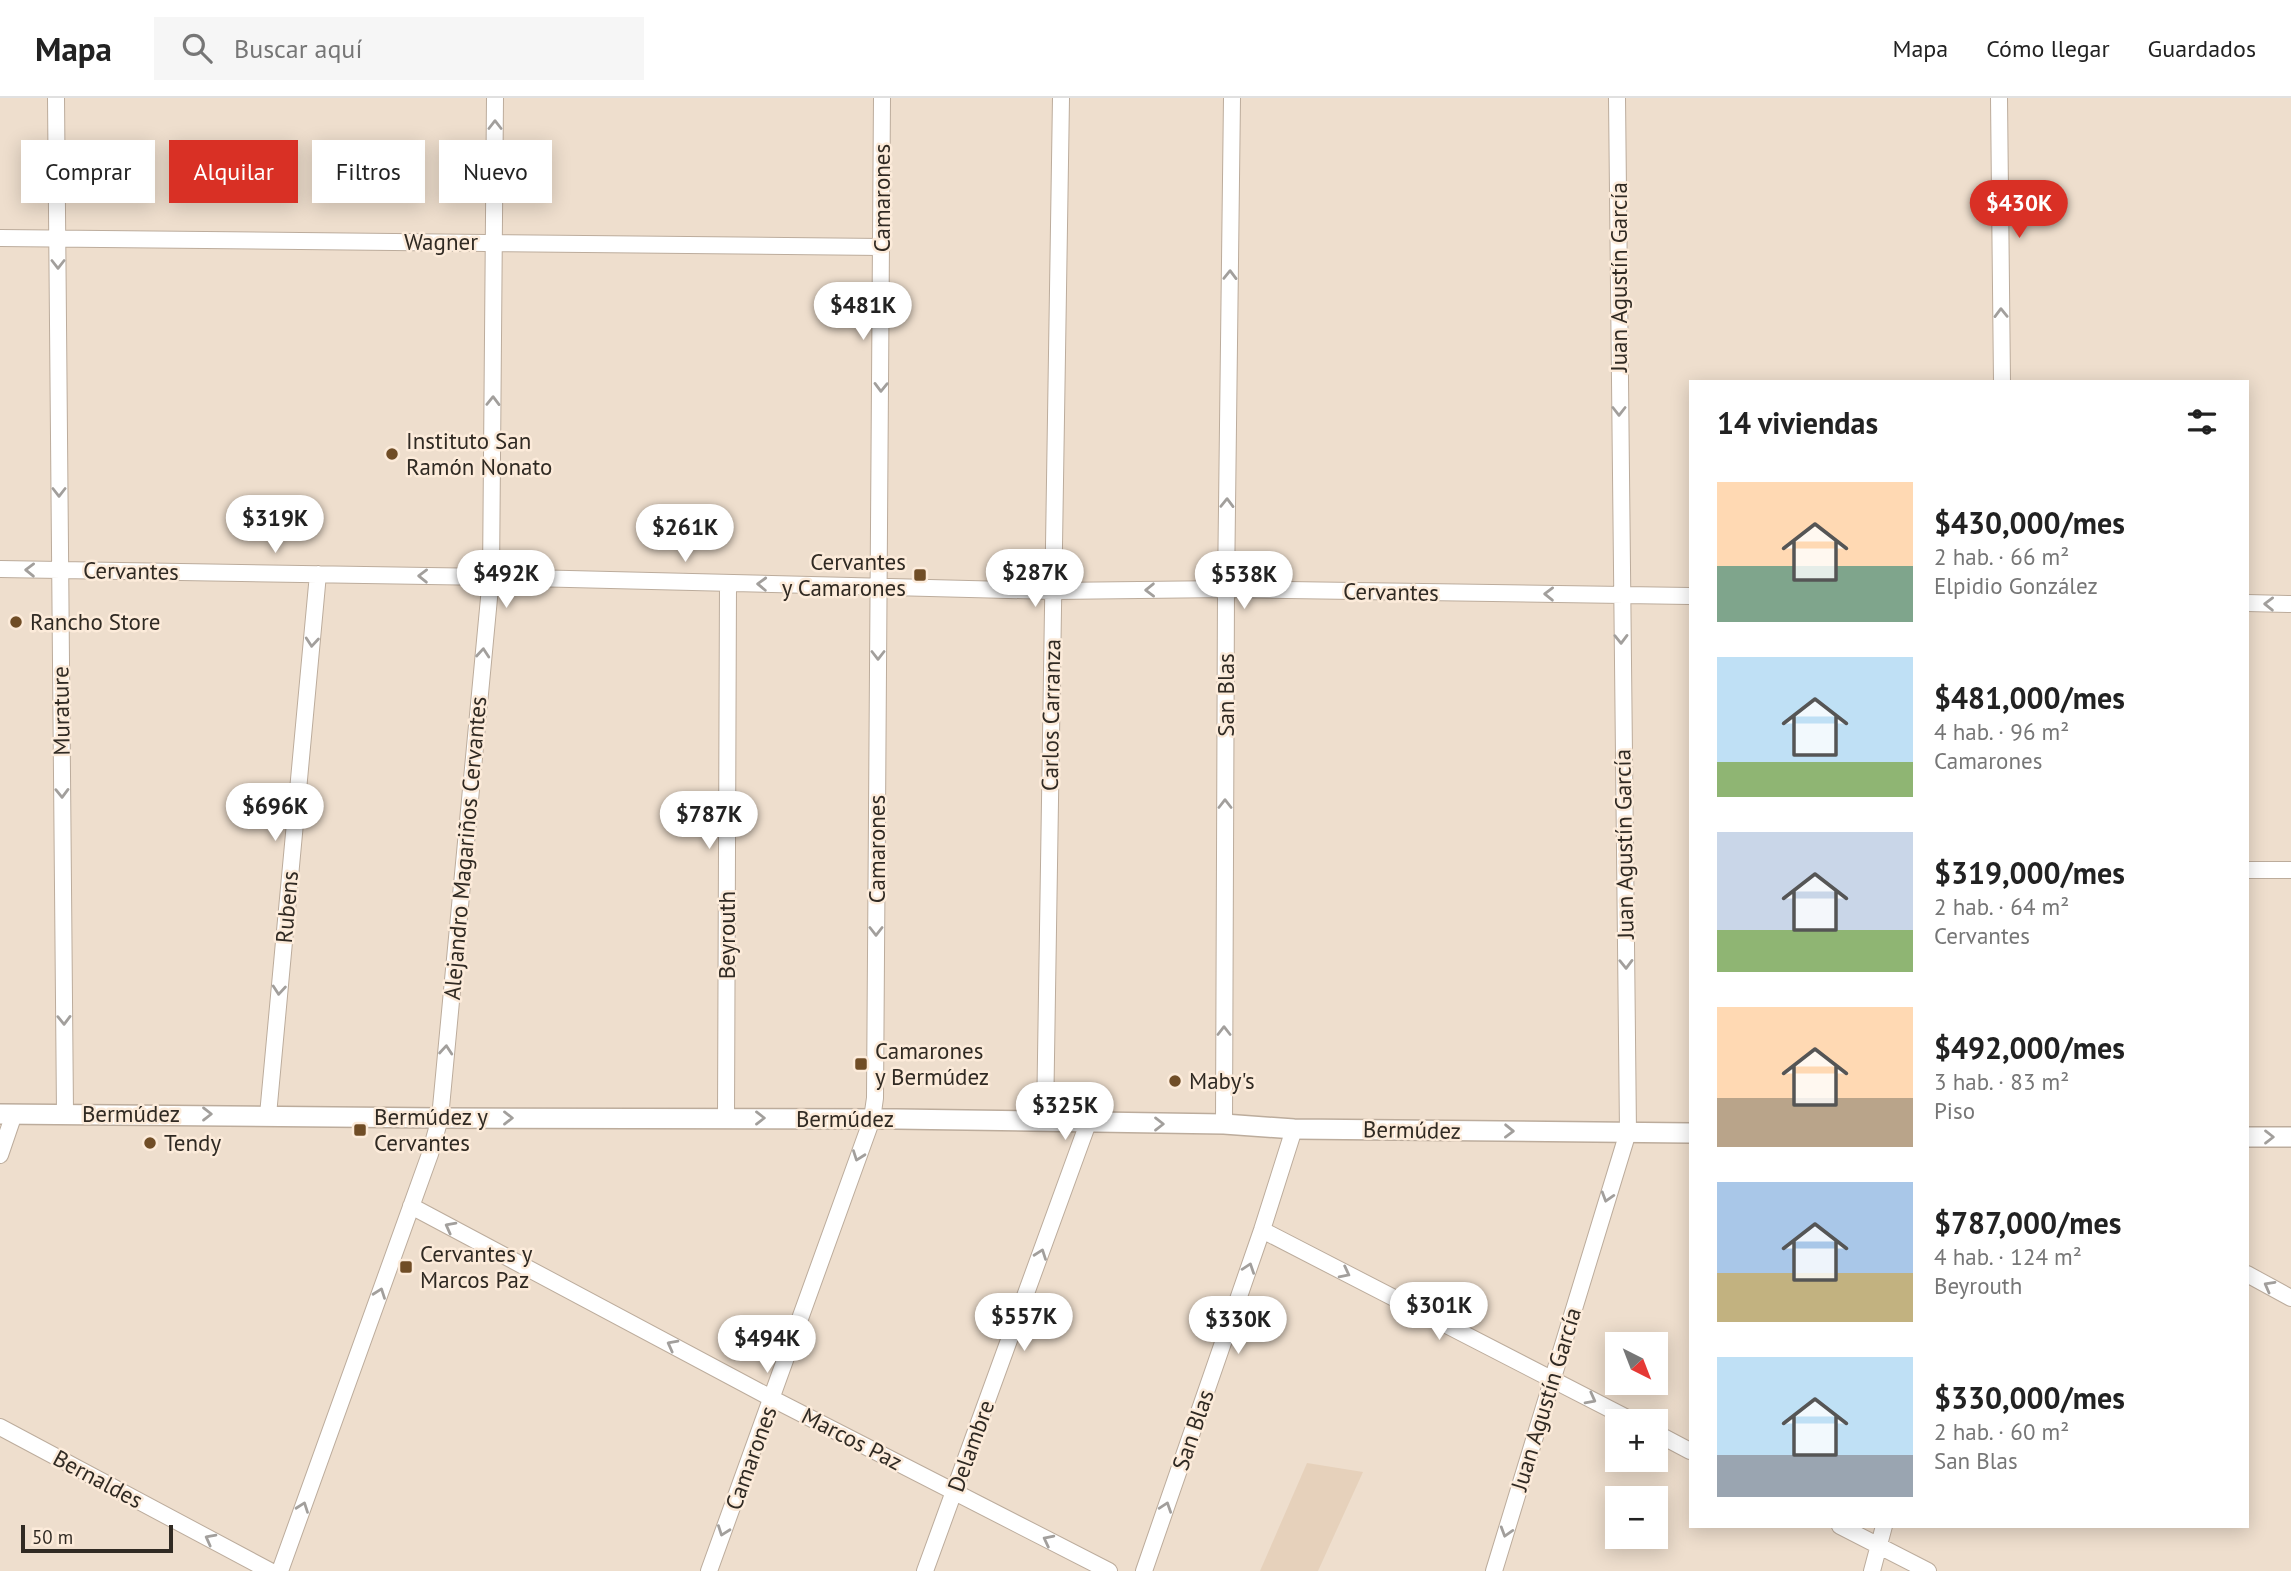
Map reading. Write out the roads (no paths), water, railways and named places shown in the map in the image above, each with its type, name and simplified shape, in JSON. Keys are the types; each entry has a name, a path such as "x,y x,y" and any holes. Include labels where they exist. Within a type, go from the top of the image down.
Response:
{"street":[{"name":"Murature","path":"56,98 65,1113"},
{"name":"Alejandro Magariños Cervantes","path":"280,1571 430,1154 440,1118 491,577 495,98"},
{"name":"Camarones","path":"709,1571 872,1119 876,1086 882,98"},
{"name":"Carlos Carranza","path":"1045,1121 1061,98"},
{"name":"San Blas","path":"1224,1124 1226,589 1233,98"},
{"name":"Juan Agustín García","path":"1494,1571 1628,1132 1617,98"},
{"path":"1999,98 2002,380"},
{"name":"Wagner","path":"0,238 882,247"},
{"name":"Cervantes","path":"0,569 491,577 1054,591 1226,589 1689,596"},
{"name":"Rubens","path":"268,1115 318,574"},
{"name":"Beyrouth","path":"726,1118 728,583"},
{"path":"2249,603 2291,604"},
{"path":"2249,870 2291,870"},
{"path":"0,1155 7,1114"},
{"name":"Bermúdez","path":"7,1114 872,1119 1224,1124 1294,1129 1689,1133"},
{"name":"Delambre","path":"925,1571 1088,1123"},
{"name":"San Blas","path":"1144,1571 1262,1230 1294,1129"},
{"path":"2249,1137 2291,1137"},
{"name":"Marcos Paz","path":"411,1206 772,1399 1109,1571"},
{"path":"1262,1230 1610,1409"},
{"path":"2249,1275 2291,1298"},
{"name":"Bernaldes","path":"0,1427 270,1571"},
{"path":"1668,1439 1689,1450"},
{"path":"1843,1528 1928,1571"},
{"path":"1872,1571 1884,1528"}],"place":[{"name":"Instituto San Ramón Nonato","path":"392,454"},
{"name":"Cervantes y Camarones","path":"920,575"},
{"name":"Rancho Store","path":"16,622"},
{"name":"Camarones y Bermúdez","path":"861,1064"},
{"name":"Maby's","path":"1175,1081"},
{"name":"Bermúdez y Cervantes","path":"360,1130"},
{"name":"Tendy","path":"150,1143"},
{"name":"Cervantes y Marcos Paz","path":"406,1267"}]}
